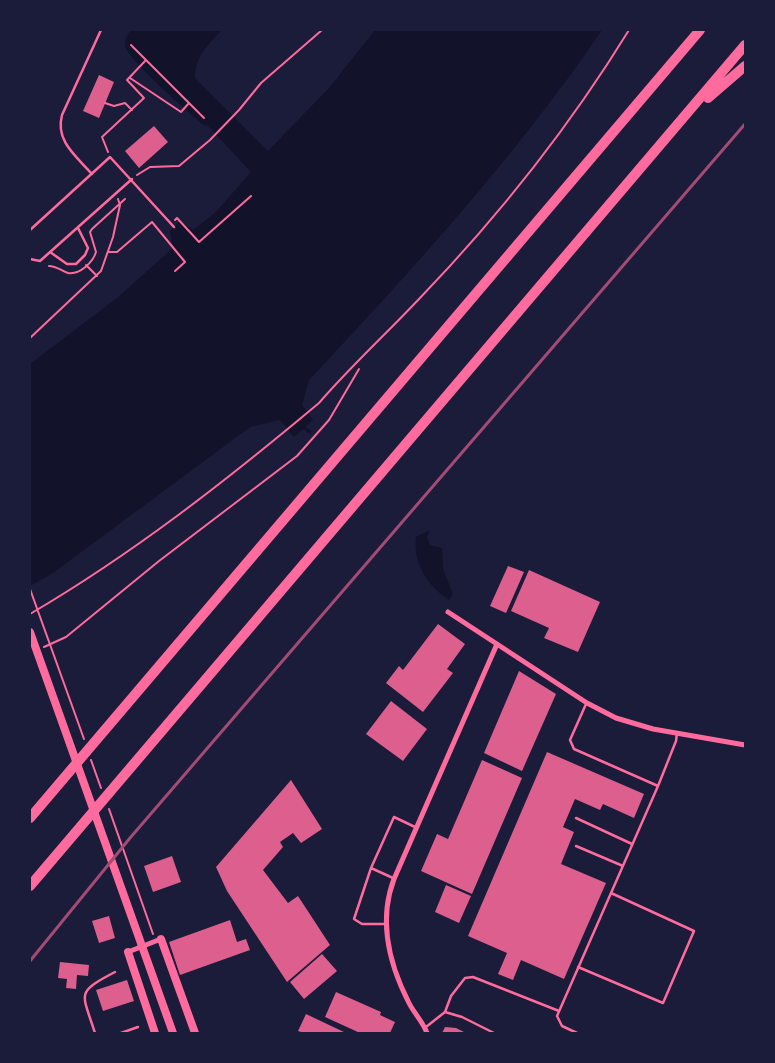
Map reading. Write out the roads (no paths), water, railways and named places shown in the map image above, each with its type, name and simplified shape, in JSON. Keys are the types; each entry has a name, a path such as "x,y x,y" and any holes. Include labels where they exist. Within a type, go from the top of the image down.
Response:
{"highway":[{"path":"678,57 695,30"},
{"path":"30,818 700,30"},
{"path":"30,886 745,45"},
{"path":"684,118 745,66"},
{"path":"30,810 64,778"}],"main road":[{"path":"30,632 173,1033"},
{"path":"161,939 194,1033"},
{"path":"128,952 155,1033"}],"street":[{"path":"448,612 587,703 630,723 744,745"},
{"path":"426,1030 402,988 389,951 385,924 387,901 394,879 497,644"},
{"path":"128,952 161,939"}],"lane":[{"path":"92,174 68,147 59,128 62,115 100,30"},
{"path":"30,230 110,157 174,226"},
{"path":"30,260 40,261 132,180"},
{"path":"50,252 71,266 81,258 88,248 78,227"},
{"path":"587,703 570,740 574,749 658,786"},
{"path":"577,1033 558,1022 559,1011 658,786 676,742 677,733"},
{"path":"744,745 745,738"},
{"path":"385,924 362,924 354,920 371,868 394,817 417,828"},
{"path":"576,818 632,844"},
{"path":"576,846 623,866"},
{"path":"371,868 394,879"},
{"path":"578,967 663,1003 694,931 610,893"},
{"path":"95,1033 85,1001 86,992 88,986 115,972"},
{"path":"426,1030 445,1012 458,986 465,978 473,977 559,1011"},
{"path":"445,1012 462,1017 494,1033"},
{"path":"121,1033 138,1027"}],"waterway":[{"path":"303,427 310,432"}],"railway":[{"path":"30,961 130,838 745,124"}]}
